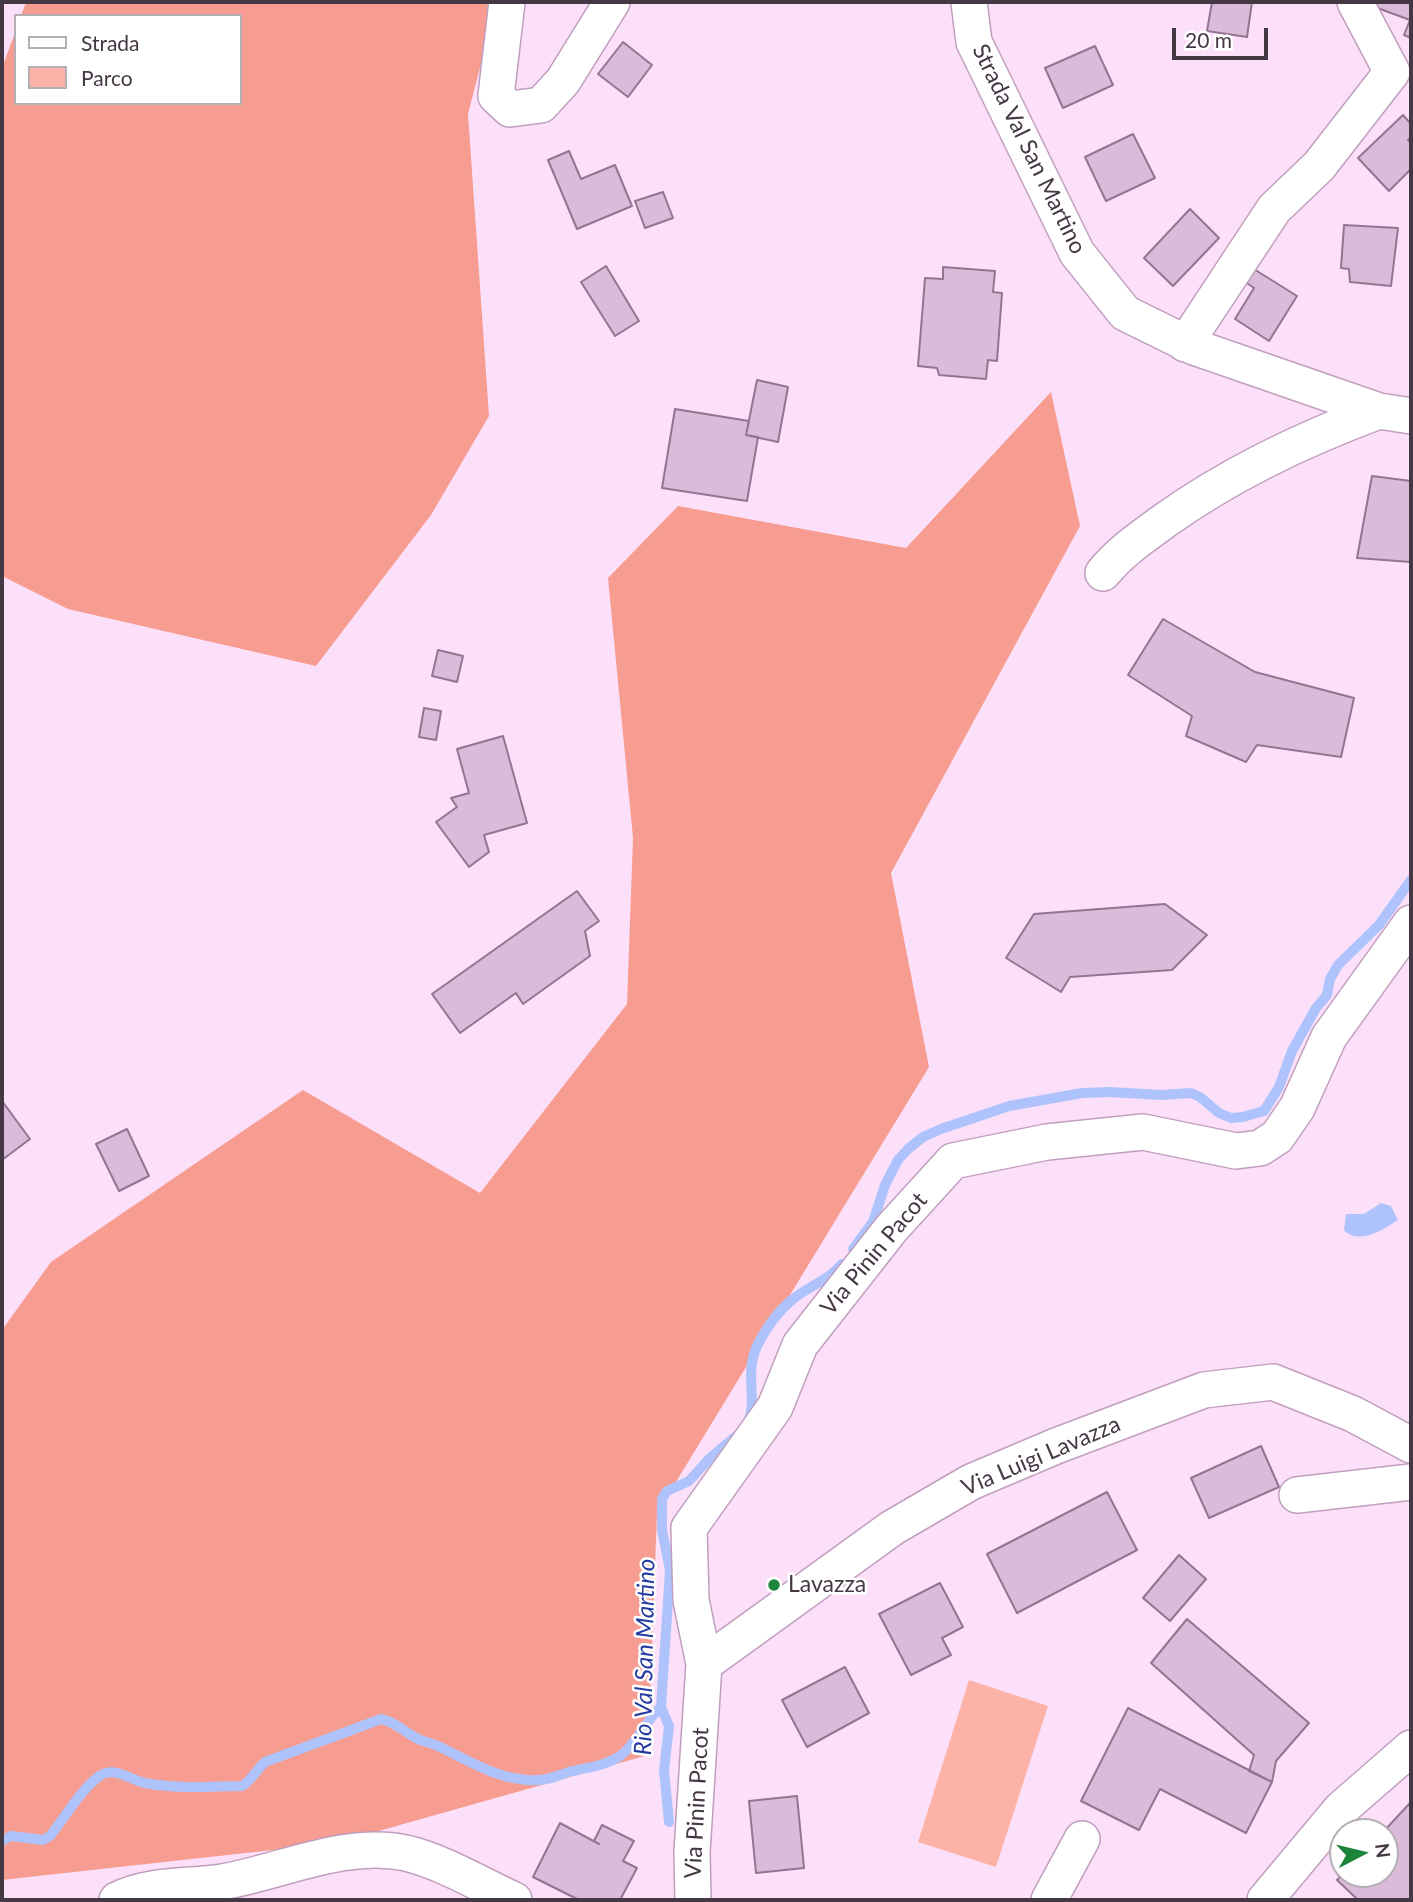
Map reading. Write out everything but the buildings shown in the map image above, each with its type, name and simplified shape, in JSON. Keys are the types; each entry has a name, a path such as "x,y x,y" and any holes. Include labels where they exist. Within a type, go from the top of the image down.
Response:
{"street":[{"path":"507,2 496,96 510,109 541,104 563,81 612,2"},
{"name":"Strada Val San Martino","path":"969,2 974,42 1076,253 1125,313 1185,344 1395,414"},
{"path":"1185,344 1274,209 1319,166 1392,72 1355,2"},
{"path":"1103,573 1120,553 1193,501 1273,455 1331,428 1395,414"},
{"name":"Via Pinin Pacot","path":"693,1900 692,1853 704,1664 691,1601 689,1528 775,1407 800,1345 891,1229 953,1161 1047,1142 1143,1132 1236,1151 1259,1148 1277,1137 1297,1108 1329,1037 1411,923"},
{"name":"Via Luigi Lavazza","path":"704,1664 891,1528 971,1482 1056,1446 1204,1390 1273,1382 1353,1414 1411,1445"},
{"path":"1297,1495 1411,1482"},
{"path":"1265,1900 1341,1809 1411,1748"},
{"path":"1049,1900 1082,1839"},
{"path":"117,1900 150,1889 221,1882 340,1853 377,1850 406,1853 514,1900"}],"green space":[{"path":"969,1680 1048,1706 996,1867 918,1842"}],"shaded area":[{"path":"26,2 497,2 468,114 489,416 431,515 316,666 68,609 2,576 2,68 14,35 14,105 242,105 242,14 22,14"},
{"path":"1051,392 1080,526 891,873 929,1067 657,1513 648,1755 336,1843 2,1880 2,1330 51,1262 303,1090 480,1193 627,1004 633,838 608,578 678,506 906,548"}],"water":[{"path":"1381,1203 1391,1206 1398,1220 1364,1236 1350,1235 1344,1230 1346,1214 1364,1214"}],"waterway":[{"name":"Rio Val San Martino","path":"853,1249 873,1222 885,1185 898,1160 908,1149 923,1137 941,1129 1009,1106 1082,1093 1191,1093 1219,1113 1231,1118 1264,1111 1279,1087 1292,1051 1316,1008 1327,995 1330,979 1338,965 1379,925 1411,880"},
{"name":"Rio Val San Martino","path":"748,1422 752,1405 753,1357 764,1333 787,1304 842,1264"},
{"name":"Rio Val San Martino","path":"669,1822 664,1770 669,1726 661,1707 670,1570 662,1530 662,1499 667,1491 689,1481 736,1436"},
{"path":"2,1841 11,1836 43,1840 50,1836 82,1794 103,1774 119,1773 145,1783 169,1786 242,1786 265,1762 381,1719 418,1739 499,1774 524,1780 546,1779 614,1760 632,1745 661,1707"}],"place":[{"name":"Lavazza","path":"774,1585"}]}
